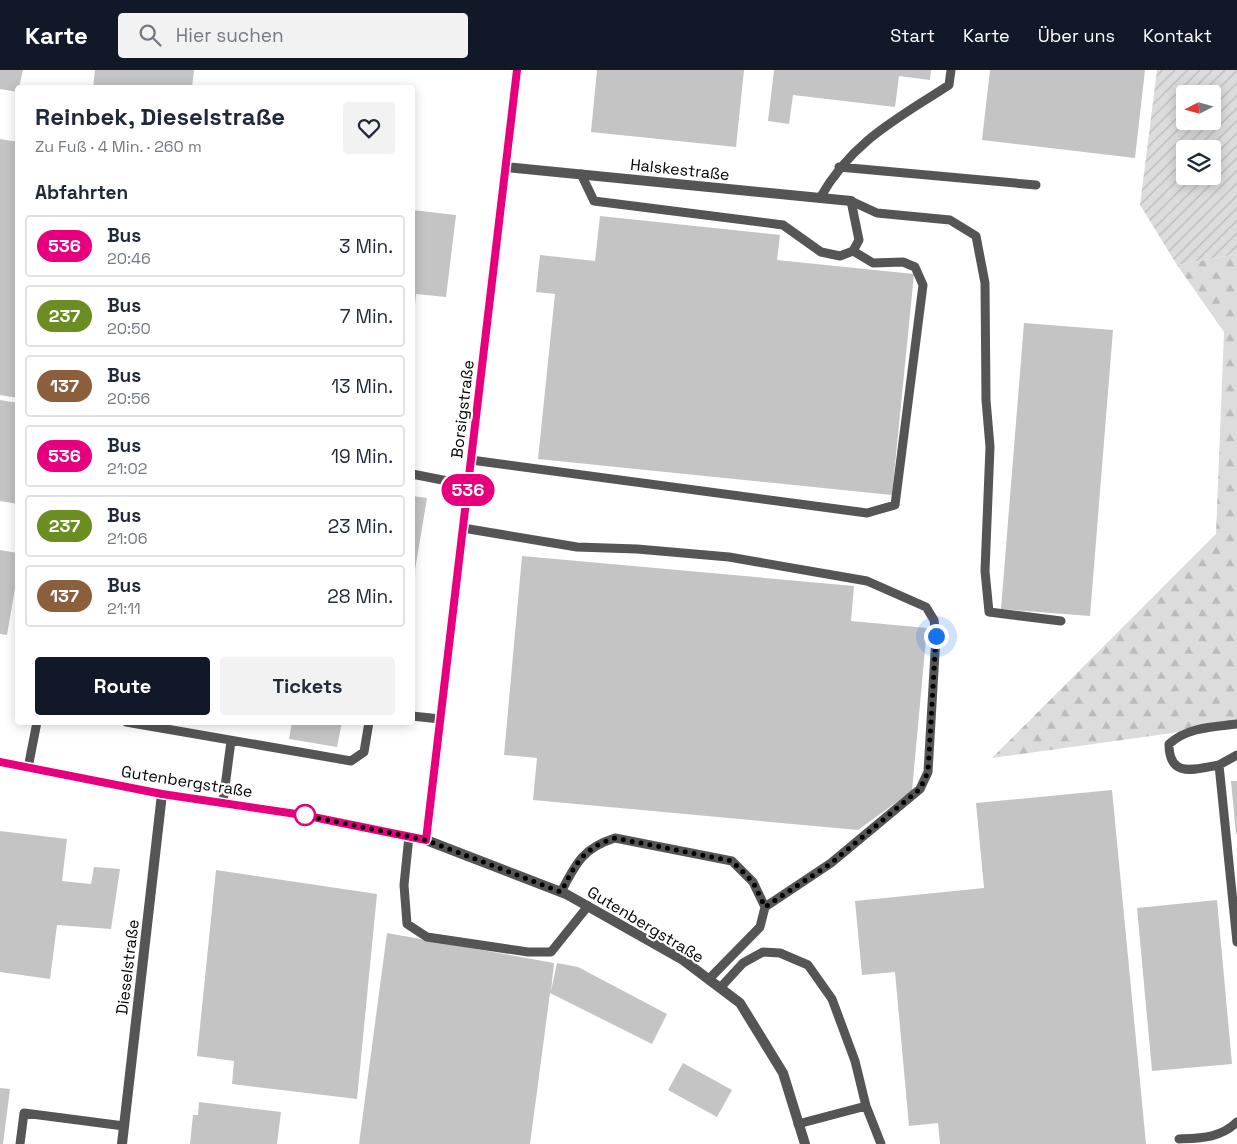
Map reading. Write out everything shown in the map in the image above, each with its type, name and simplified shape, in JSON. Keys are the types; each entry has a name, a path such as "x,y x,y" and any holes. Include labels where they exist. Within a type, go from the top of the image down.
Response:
{"street":[{"name":"Borsigstraße","path":"426,840 517,70"},
{"name":"Halskestraße","path":"506,167 851,200"},
{"name":"Gutenbergstraße","path":"0,762 162,794 303,815 409,836 426,840 561,892 683,960 740,1002 782,1073 805,1144"},
{"name":"Dieselstraße","path":"122,1144 162,794"}],"lane":[{"path":"820,198 839,168 874,133 949,85 951,70"},
{"path":"839,168 1036,186"},
{"path":"581,174 594,200 783,226 821,252 840,256 853,251 859,240 851,200"},
{"path":"851,200 877,213 950,220 976,236 985,283 986,400 990,447 985,571 989,612 1061,621"},
{"path":"471,460 867,513 895,505 924,285 915,267 904,262 873,263 853,251"},
{"path":"415,475 468,485"},
{"path":"463,528 577,547 637,549 729,557 867,581 926,607 934,620 936,636 928,772 920,789 830,864 765,907"},
{"path":"415,716 440,719"},
{"path":"1237,724 1194,730 1180,734 1169,744 1169,756 1176,767 1186,770 1219,765 1237,755"},
{"path":"28,768 36,725"},
{"path":"143,725 351,761 364,752 368,725"},
{"path":"223,802 231,741"},
{"path":"1219,765 1237,942"},
{"path":"409,836 404,885 407,924 427,937 528,952 551,952 588,906"},
{"path":"561,892 577,861 597,844 615,838 732,861 753,882 765,907 760,927 709,979"},
{"path":"720,988 743,963 763,952 780,953 808,965 832,999 855,1060 866,1106 881,1144"},
{"path":"798,1124 866,1106"},
{"path":"20,1144 24,1113 124,1126"},
{"path":"1179,1139 1211,1137 1228,1130 1237,1122"}],"green space":[{"path":"1157,70 1237,70 1237,254 1177,265 1140,205"},
{"path":"1237,254 1237,724 992,758 1216,534 1224,332 1177,265"}],"building":[{"path":"0,70 23,70 20,85 15,85 15,92 0,89"},
{"path":"95,70 194,70 192,85 93,85"},
{"path":"597,70 744,70 736,147 591,132"},
{"path":"774,70 931,70 930,80 899,76 895,107 793,95 789,124 768,121"},
{"path":"990,70 1145,70 1135,158 982,140"},
{"path":"0,139 15,142 15,398 0,395"},
{"path":"415,210 456,215 446,297 416,294 415,305"},
{"path":"600,216 780,235 777,260 914,274 892,495 538,459 555,294 536,292 540,255 595,261"},
{"path":"1024,323 1113,330 1090,616 1001,609"},
{"path":"0,400 15,402 15,504 0,501"},
{"path":"415,496 427,498 415,570"},
{"path":"0,550 15,552 15,588 7,635 0,634"},
{"path":"522,556 854,586 851,621 927,628 912,791 858,830 533,800 537,758 504,755"},
{"path":"291,725 341,725 337,747 289,739"},
{"path":"1231,781 1237,781 1237,834 1236,834"},
{"path":"1112,790 1146,1144 940,1144 938,1123 909,1126 895,972 862,975 855,901 984,888 976,803"},
{"path":"0,831 67,839 62,881 91,884 94,867 120,869 111,929 57,925 50,979 0,972"},
{"path":"216,870 377,894 357,1099 232,1084 234,1061 197,1056"},
{"path":"1217,900 1232,1064 1152,1071 1137,908"},
{"path":"387,933 554,963 551,991 557,963 578,967 667,1014 652,1044 550,993 530,1144 359,1144"},
{"path":"683,1063 732,1090 717,1117 668,1090"},
{"path":"0,1088 10,1089 3,1144 0,1144"},
{"path":"199,1102 281,1112 277,1144 190,1144 193,1115 198,1115"}],"bus line":[{"name":"536","path":"0,762 162,794 303,815 426,840 517,70"}],"route":[{"path":"305,815 303,815 426,840 561,892 577,861 597,844 615,838 732,861 753,882 765,907 830,864 891,816 920,789 928,772 936,636"}]}
